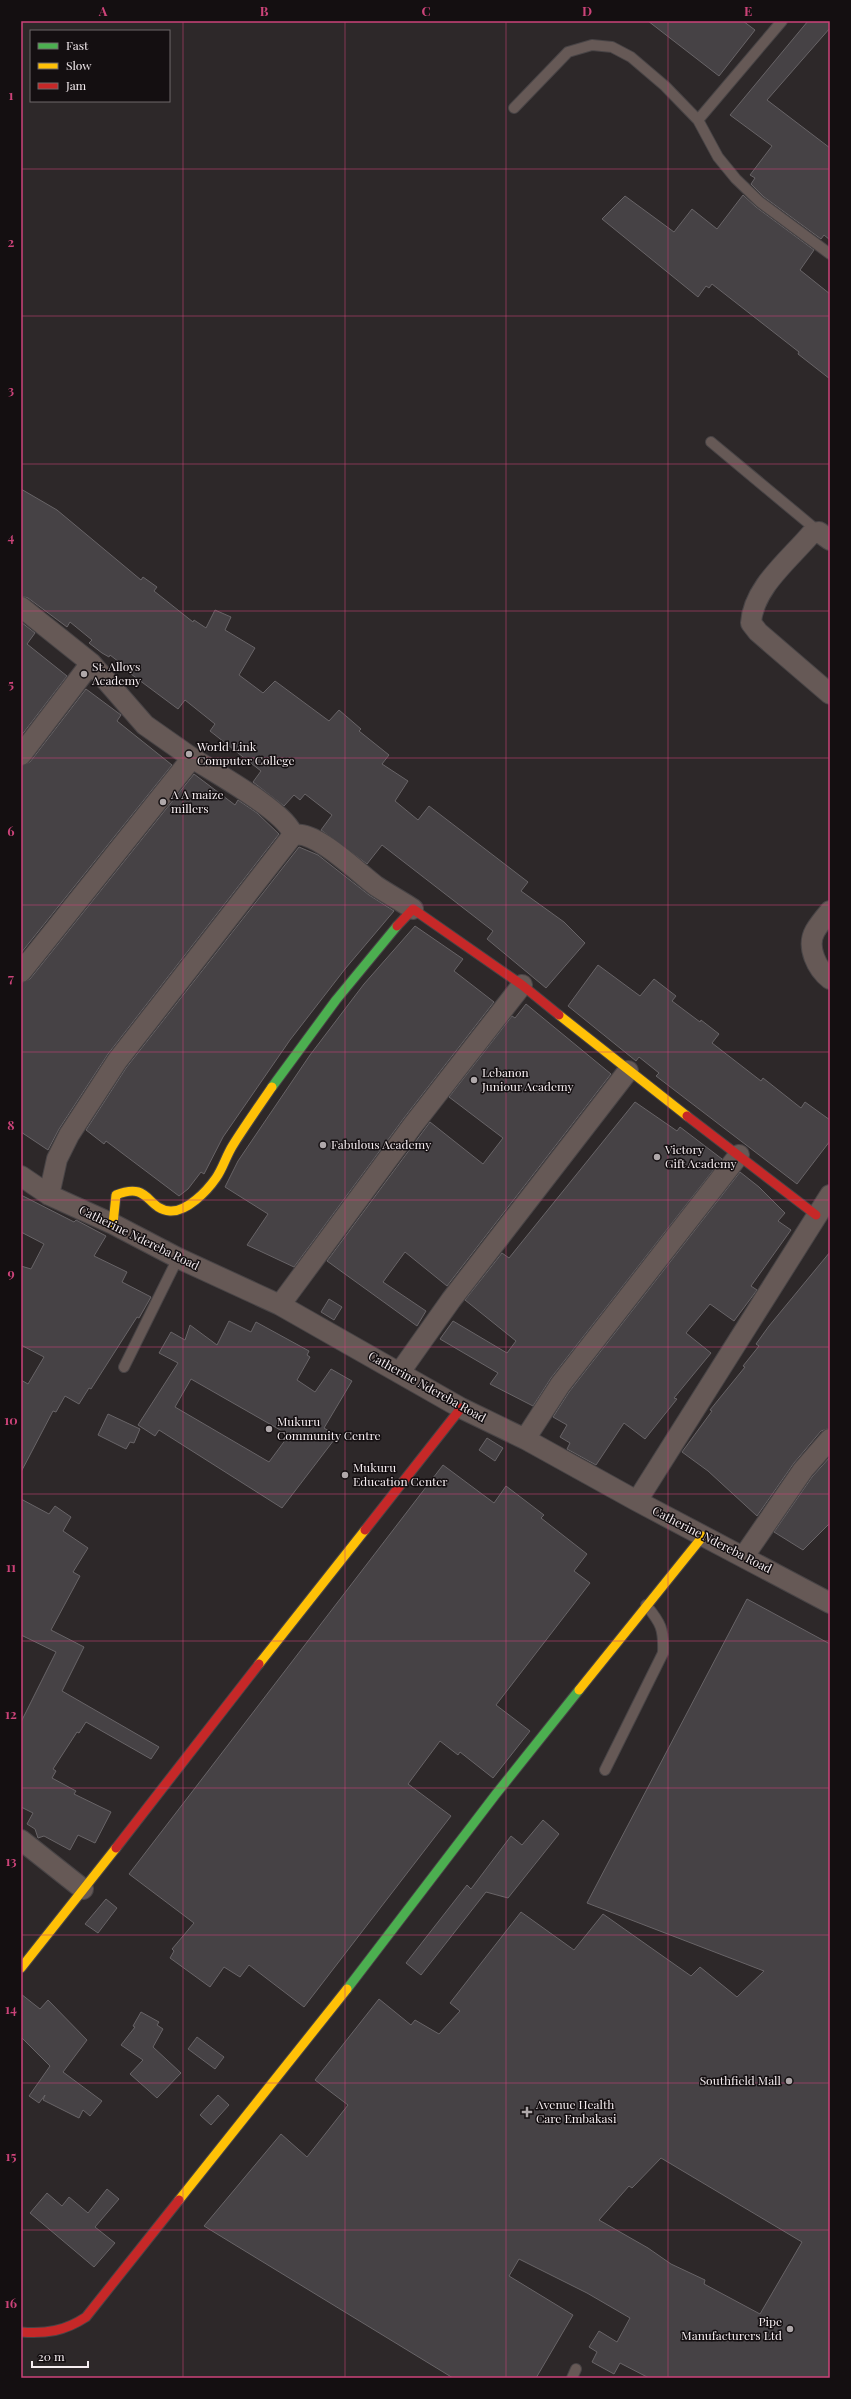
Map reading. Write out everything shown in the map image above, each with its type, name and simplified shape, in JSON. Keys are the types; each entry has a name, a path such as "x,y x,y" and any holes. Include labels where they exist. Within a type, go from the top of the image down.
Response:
{"street":[{"path":"825,536 811,534 759,593 751,612 750,623 758,632 830,694"},
{"path":"21,607 91,664 145,725 278,815 291,829 293,835"},
{"path":"21,755 91,664"},
{"path":"21,972 192,758"},
{"path":"293,835 306,835 333,852 377,887 414,909 522,985 628,1071 739,1155 826,1203 637,1501"},
{"path":"50,1194 57,1159 69,1135 117,1061 293,835"},
{"path":"113,1224 116,1194 122,1191 131,1189 143,1192 166,1211 173,1213 190,1204 215,1179 228,1152 294,1056 366,963 414,909"},
{"path":"830,911 814,933 813,956 822,972 830,979"},
{"path":"280,1305 422,1112 522,985"},
{"path":"400,1372 451,1300 628,1071"},
{"path":"525,1439 569,1373 739,1155"},
{"name":"Catherine Ndereba Road","path":"21,1176 50,1194 113,1224 178,1258 280,1305 461,1408 525,1439 637,1501 744,1556 830,1603"},
{"path":"21,1968 461,1408"},
{"path":"744,1556 803,1470 830,1439"},
{"path":"21,2332 45,2334 60,2332 71,2328 86,2317 371,1958 496,1794 646,1605 703,1536"},
{"path":"21,1840 83,1889"}],"lane":[{"path":"698,120 782,21"},
{"path":"514,108 568,52 592,44 612,47 631,57 665,86 698,120 718,157 736,179 760,202 830,254"},
{"path":"711,442 825,536"},
{"path":"124,1366 178,1258"},
{"path":"605,1770 664,1653 664,1634 659,1620 646,1605"}],"building":[{"path":"648,21 743,21 755,30 719,76"},
{"path":"808,21 830,21 830,28 767,100 830,148 830,240 824,235 821,239 764,197 751,184 755,178 750,175 772,146 730,115"},
{"path":"743,195 756,207 814,250 800,270 830,294 830,379 798,354 799,352 712,284 709,288 706,286 698,297 602,219 625,196 674,232 692,209 717,229"},
{"path":"21,489 57,510 141,580 143,577 157,587 154,591 193,622 194,620 206,628 215,610 231,617 225,630 255,648 239,675 263,693 275,681 329,721 339,710 361,729 359,731 389,755 382,764 408,781 395,801 418,820 429,806 528,882 521,891 564,922 585,943 546,988 487,939 493,931 382,845 367,864 321,830 332,815 305,794 300,800 294,795 284,806 253,782 261,771 210,731 215,724 185,700 178,709 131,674 132,672 110,655 109,657 89,643 92,640 70,622 67,627 28,598 21,596"},
{"path":"21,622 35,633 27,644 67,676 21,736"},
{"path":"86,689 121,715 117,721 172,765 21,953 21,766 30,762"},
{"path":"194,774 235,805 238,800 257,813 279,834 108,1054 59,1129 48,1150 21,1132 21,983 30,979"},
{"path":"299,847 318,855 369,895 394,911 345,969 290,1040 223,1137 204,1174 201,1172 188,1189 179,1196 106,1141 104,1144 86,1130 126,1068"},
{"path":"415,926 463,959 454,971 494,1002 404,1118 294,1267 247,1245 268,1214 225,1187 238,1161 310,1055 364,984"},
{"path":"598,965 640,996 654,979 676,996 672,1001 719,1034 712,1043 761,1081 763,1078 801,1108 805,1102 830,1120 830,1141 797,1184 656,1076 659,1073 639,1057 636,1061 568,1006"},
{"path":"526,1004 611,1074 447,1286 405,1252 383,1282 426,1311 417,1326 327,1261 430,1122 483,1164 503,1138 449,1097 512,1016 515,1018"},
{"path":"635,1102 677,1131 680,1127 722,1159 551,1378 533,1406 490,1384 498,1373 440,1339 453,1321 507,1353 516,1341 465,1300 502,1253 509,1258"},
{"path":"740,1172 759,1187 785,1213 778,1221 791,1230 751,1286 757,1290 734,1321 710,1304 686,1333 711,1353 674,1398 677,1399 645,1439 624,1423 596,1465 567,1449 570,1443 560,1437 567,1425 553,1417 569,1392"},
{"path":"21,1195 74,1222 76,1220 106,1236 94,1256 127,1272 122,1282 151,1297 139,1318 137,1317 91,1389 89,1388 79,1404 65,1396 56,1412 53,1411 21,1472 21,1380 28,1384 44,1357 21,1345 21,1266 31,1269 44,1244 21,1232"},
{"path":"830,1252 830,1428 821,1431 794,1463 757,1516 708,1471 682,1452 712,1411 710,1410 745,1367 743,1366 759,1346 756,1344 769,1326"},
{"path":"329,1299 342,1307 334,1320 321,1312"},
{"path":"229,1321 251,1332 256,1322 309,1351 307,1355 310,1357 297,1380 315,1392 331,1369 352,1381 324,1428 337,1436 282,1508 159,1430 155,1436 138,1425 178,1363 159,1353 171,1332 185,1340 190,1325 217,1345","holes":["191,1379 289,1435 269,1462 175,1407"]},
{"path":"108,1414 140,1429 134,1443 130,1442 126,1449 98,1435"},
{"path":"487,1438 503,1448 495,1461 479,1450"},
{"path":"830,1457 830,1523 803,1550 774,1532 812,1477"},
{"path":"443,1465 494,1503 506,1486 544,1515 541,1518 587,1554 574,1571 590,1583 496,1705 530,1731 493,1778 460,1752 458,1755 440,1741 408,1784 451,1816 304,2007 249,1965 240,1977 224,1967 210,1987 170,1958 174,1951 172,1949 194,1923 129,1874"},
{"path":"21,1499 49,1514 55,1506 71,1517 63,1531 88,1548 73,1572 80,1576 51,1630 84,1647 62,1691 159,1747 151,1759 86,1722 79,1733 77,1732 53,1769 56,1771 52,1778 76,1791 74,1794 111,1812 95,1843 78,1835 70,1850 44,1836 38,1838 35,1829 27,1824 33,1813 21,1807 21,1722 56,1652 21,1635"},
{"path":"747,1599 830,1644 830,2378 649,2378 620,2363 614,2374 592,2362 597,2352 589,2347 599,2331 617,2342 630,2318 587,2293 519,2259 509,2276 573,2315 536,2378 453,2378 204,2226 281,2134 307,2157 348,2105 315,2080 379,1999 411,2025 415,2020 439,2034 460,2011 450,2003 521,1912 574,1950 603,1914 691,1976 700,1967 737,1997 764,1971 587,1903","holes":["661,2158 802,2242 760,2314 704,2284 705,2280 671,2264 648,2248 599,2220 629,2186 632,2188"]},
{"path":"543,1820 559,1834 508,1898 486,1892 421,1975 406,1963 467,1885 471,1889 511,1836 522,1845"},
{"path":"106,1899 117,1908 98,1933 85,1924"},
{"path":"21,1994 40,2009 48,2000 87,2040 63,2072 102,2101 90,2116 83,2110 79,2118 43,2100 45,2095 39,2103 29,2096 50,2066 21,2037"},
{"path":"141,2012 159,2022 157,2025 163,2029 153,2047 181,2073 157,2098 130,2074 143,2060 121,2045 135,2027 133,2026"},
{"path":"197,2037 224,2057 215,2069 188,2049"},
{"path":"218,2095 229,2105 211,2125 200,2115"},
{"path":"107,2189 119,2199 95,2227 115,2243 94,2267 30,2213 47,2193 62,2206 69,2197 88,2213"}],"traffic: fast":[{"path":"272,1087 336,1000 397,926"},
{"path":"347,1989 496,1794 579,1690"}],"traffic: slow":[{"path":"559,1015 687,1116"},
{"path":"113,1224 116,1195 135,1191 142,1193 156,1206 170,1211 183,1208 196,1200 216,1178 228,1153 272,1087"},
{"path":"259,1664 365,1530"},
{"path":"579,1690 703,1536"},
{"path":"21,1968 116,1848"},
{"path":"179,2200 347,1989"}],"traffic: jam":[{"path":"397,926 413,909 522,985 559,1015"},
{"path":"687,1116 816,1215"},
{"path":"365,1530 461,1408"},
{"path":"116,1848 259,1664"},
{"path":"21,2332 47,2332 70,2326 86,2317 179,2200"}],"place":[{"name":"St. Alloys Academy","path":"84,674"},
{"name":"World Link Computer College","path":"189,754"},
{"name":"A A maize millers","path":"163,802"},
{"name":"Lebanon Juniour Academy","path":"474,1080"},
{"name":"Fabulous Academy","path":"323,1145"},
{"name":"Victory Gift Academy","path":"657,1157"},
{"name":"Mukuru Community Centre","path":"269,1429"},
{"name":"Mukuru Education Center","path":"345,1475"},
{"name":"Southfield Mall","path":"789,2081"},
{"name":"Avenue Health Care Embakasi","path":"527,2112"},
{"name":"Pipe Manufacturers Ltd","path":"790,2329"}]}
